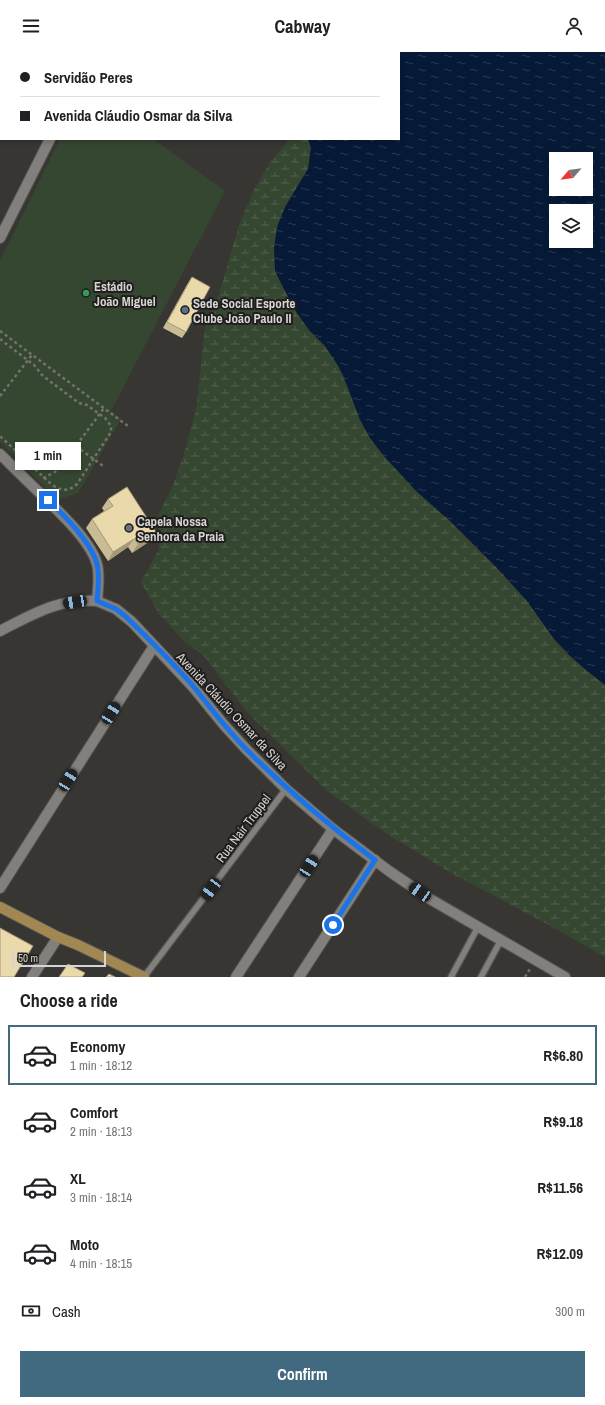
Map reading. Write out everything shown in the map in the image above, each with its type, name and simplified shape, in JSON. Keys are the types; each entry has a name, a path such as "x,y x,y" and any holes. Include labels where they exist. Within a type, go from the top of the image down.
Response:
{"main road":[{"path":"0,907 58,937 144,977"}],"street":[{"path":"0,238 49,140"},
{"path":"0,454 74,527 92,552 98,565 99,573 97,601 75,602 48,607 0,631"},
{"name":"Avenida Cláudio Osmar da Silva","path":"97,601 116,609 124,615 193,687 242,745 286,789 333,829 430,899 565,977"},
{"path":"0,888 154,646"},
{"path":"236,977 333,829"},
{"path":"299,977 375,860"},
{"path":"32,977 58,937"}],"lane":[{"name":"Rua Nair Truppel","path":"144,977 286,789"},
{"path":"451,977 478,927"},
{"path":"480,977 501,940"}],"path":[{"path":"0,331 128,426"},
{"path":"0,339 34,365 43,376 79,403 88,405 100,414 111,426 111,432 77,484 73,488 66,490 58,490 0,436"},
{"path":"0,396 32,355"},
{"path":"30,484 55,472 104,408"},
{"path":"76,446 103,466"}],"green space":[{"name":"Estádio João Miguel","path":"60,140 154,140 225,191 111,411 121,419 78,493 60,499 52,494 0,442 0,261"},
{"path":"289,140 308,140 311,148 308,169 285,207 275,271 297,313 309,330 325,346 337,364 370,438 383,455 415,490 451,522 497,568 527,601 554,639 569,655 605,685 605,957 451,873 387,834 327,791 247,712 204,656 183,640 159,614 141,582 159,549 158,516 174,483 196,410 205,327 219,294 239,225 253,192 270,162"}],"water":[{"path":"400,52 605,52 605,685 569,655 554,639 527,601 497,568 451,522 415,490 383,455 370,438 360,420 343,375 337,364 325,346 309,330 297,313 275,271 274,248 277,227 285,207 308,169 311,148 308,140 400,140"}],"building":[{"name":"Sede Social Esporte Clube João Paulo II","path":"192,277 210,287 186,332 167,322"},
{"path":"127,487 156,532 138,544 134,539 113,552 92,519 113,506 108,499"},
{"path":"0,928 33,946 14,977 0,977"},
{"path":"68,964 85,973 82,977 59,977"},
{"path":"109,974 115,977 106,977"}],"place":[{"name":"Estádio João Miguel","path":"86,293"},
{"name":"Sede Social Esporte Clube João Paulo II","path":"185,310"},
{"name":"Capela Nossa Senhora da Praia","path":"129,528"}],"route":[{"path":"48,500 74,527 92,552 98,565 99,573 97,601 116,609 132,622 193,687 246,749 286,789 333,829 375,860 333,925"}]}
